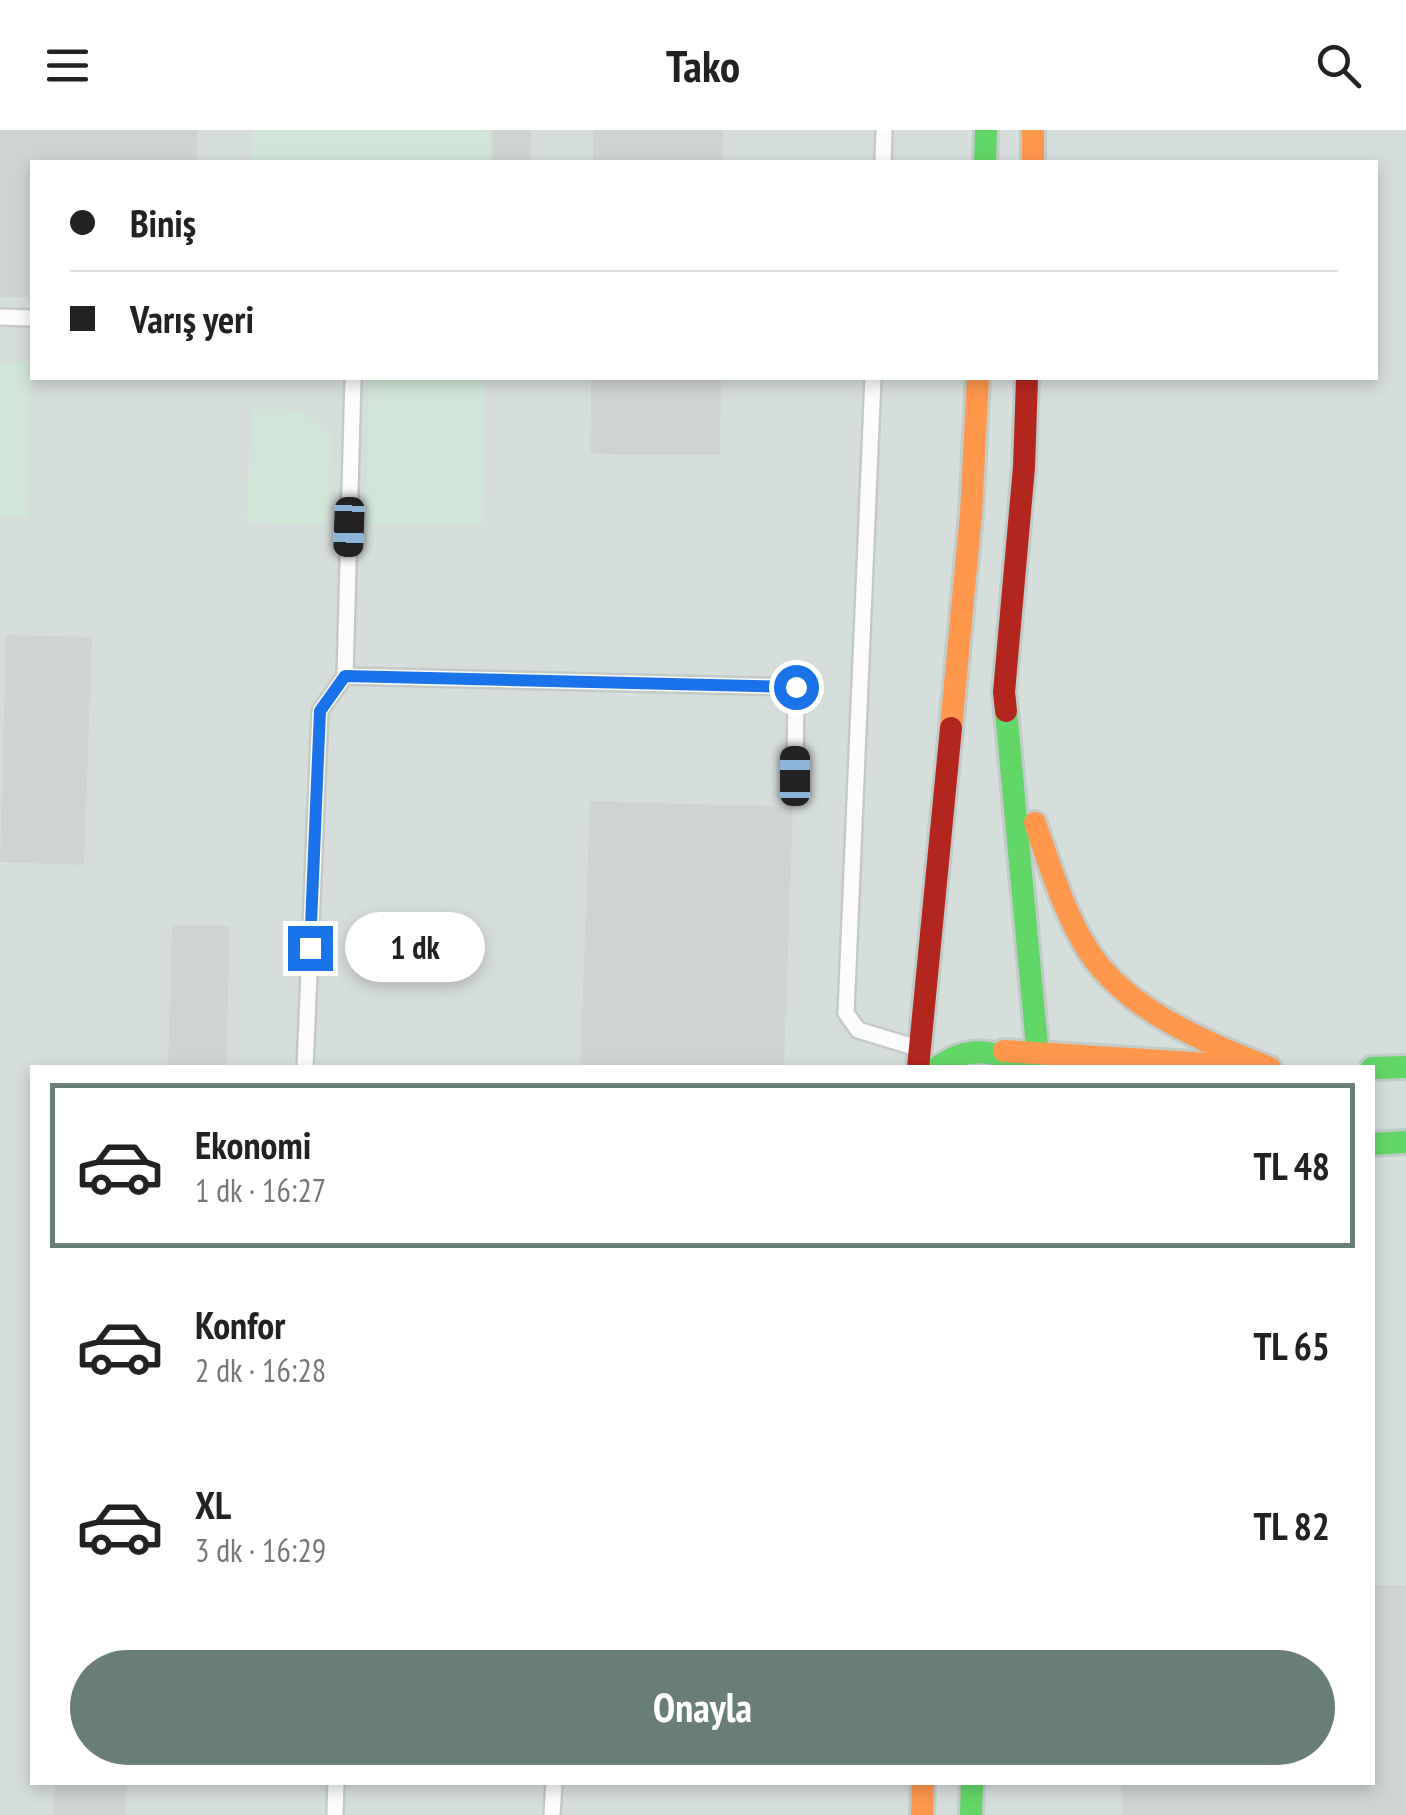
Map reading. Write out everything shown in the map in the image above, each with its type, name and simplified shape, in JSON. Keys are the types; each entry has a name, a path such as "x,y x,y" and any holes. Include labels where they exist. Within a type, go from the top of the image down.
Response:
{"main road":[{"path":"985,160 986,130"},
{"path":"1033,130 1033,160"},
{"path":"918,1058 963,618 976,462 978,380"},
{"path":"1027,380 1024,467 1004,692 1032,1062"},
{"path":"1004,692 1036,825 1062,897 1096,962 1138,1002 1174,1026 1263,1065"},
{"path":"942,1065 959,1054 979,1050 1032,1062 1147,1065"},
{"path":"1375,1068 1406,1068"},
{"path":"1375,1144 1406,1142"},
{"path":"922,1815 923,1785"},
{"path":"971,1815 972,1785"}],"lane":[{"path":"883,160 884,130"},
{"path":"0,317 30,318"},
{"path":"305,1065 320,711 345,676 353,380"},
{"path":"874,380 846,1013 858,1030 918,1058 979,1050"},
{"path":"345,676 796,687 795,776"},
{"path":"336,1785 336,1815"},
{"path":"552,1815 554,1785"}],"shaded area":[{"path":"0,130 1406,130 1406,1815 0,1815"}],"green space":[{"path":"253,130 490,130 490,160 252,160"},
{"path":"0,362 30,362 28,518 0,517"},
{"path":"369,380 485,380 482,526 366,526"},
{"path":"251,409 300,410 331,436 327,526 247,522"}],"building":[{"path":"0,130 197,130 197,160 30,160 30,297 0,297"},
{"path":"492,130 531,130 530,160 492,160"},
{"path":"593,130 723,130 722,160 593,160"},
{"path":"591,380 721,380 720,455 590,454"},
{"path":"6,635 92,637 84,865 0,862"},
{"path":"590,801 793,807 784,1065 580,1065"},
{"path":"172,925 230,926 226,1065 168,1065"},
{"path":"1375,1585 1406,1585 1406,1815 1122,1815 1122,1785 1375,1785"},
{"path":"55,1785 127,1785 125,1815 53,1815"}],"traffic: fast":[{"path":"985,160 986,130"},
{"path":"1006,711 1039,1065"},
{"path":"941,1065 958,1056 979,1052 1000,1056 1017,1065"},
{"path":"1375,1068 1406,1067"},
{"path":"1375,1144 1406,1142"},
{"path":"971,1815 972,1785"}],"traffic: slow":[{"path":"1033,130 1033,160"},
{"path":"951,728 971,513 978,380"},
{"path":"1035,823 1072,921 1106,973 1125,992 1170,1023 1263,1065"},
{"path":"1004,1051 1224,1065"},
{"path":"922,1815 923,1785"}],"traffic: jam":[{"path":"1006,711 1004,692 1024,467 1027,380"},
{"path":"918,1065 951,728"}],"route":[{"path":"310,948 320,711 345,676 796,687"}]}
